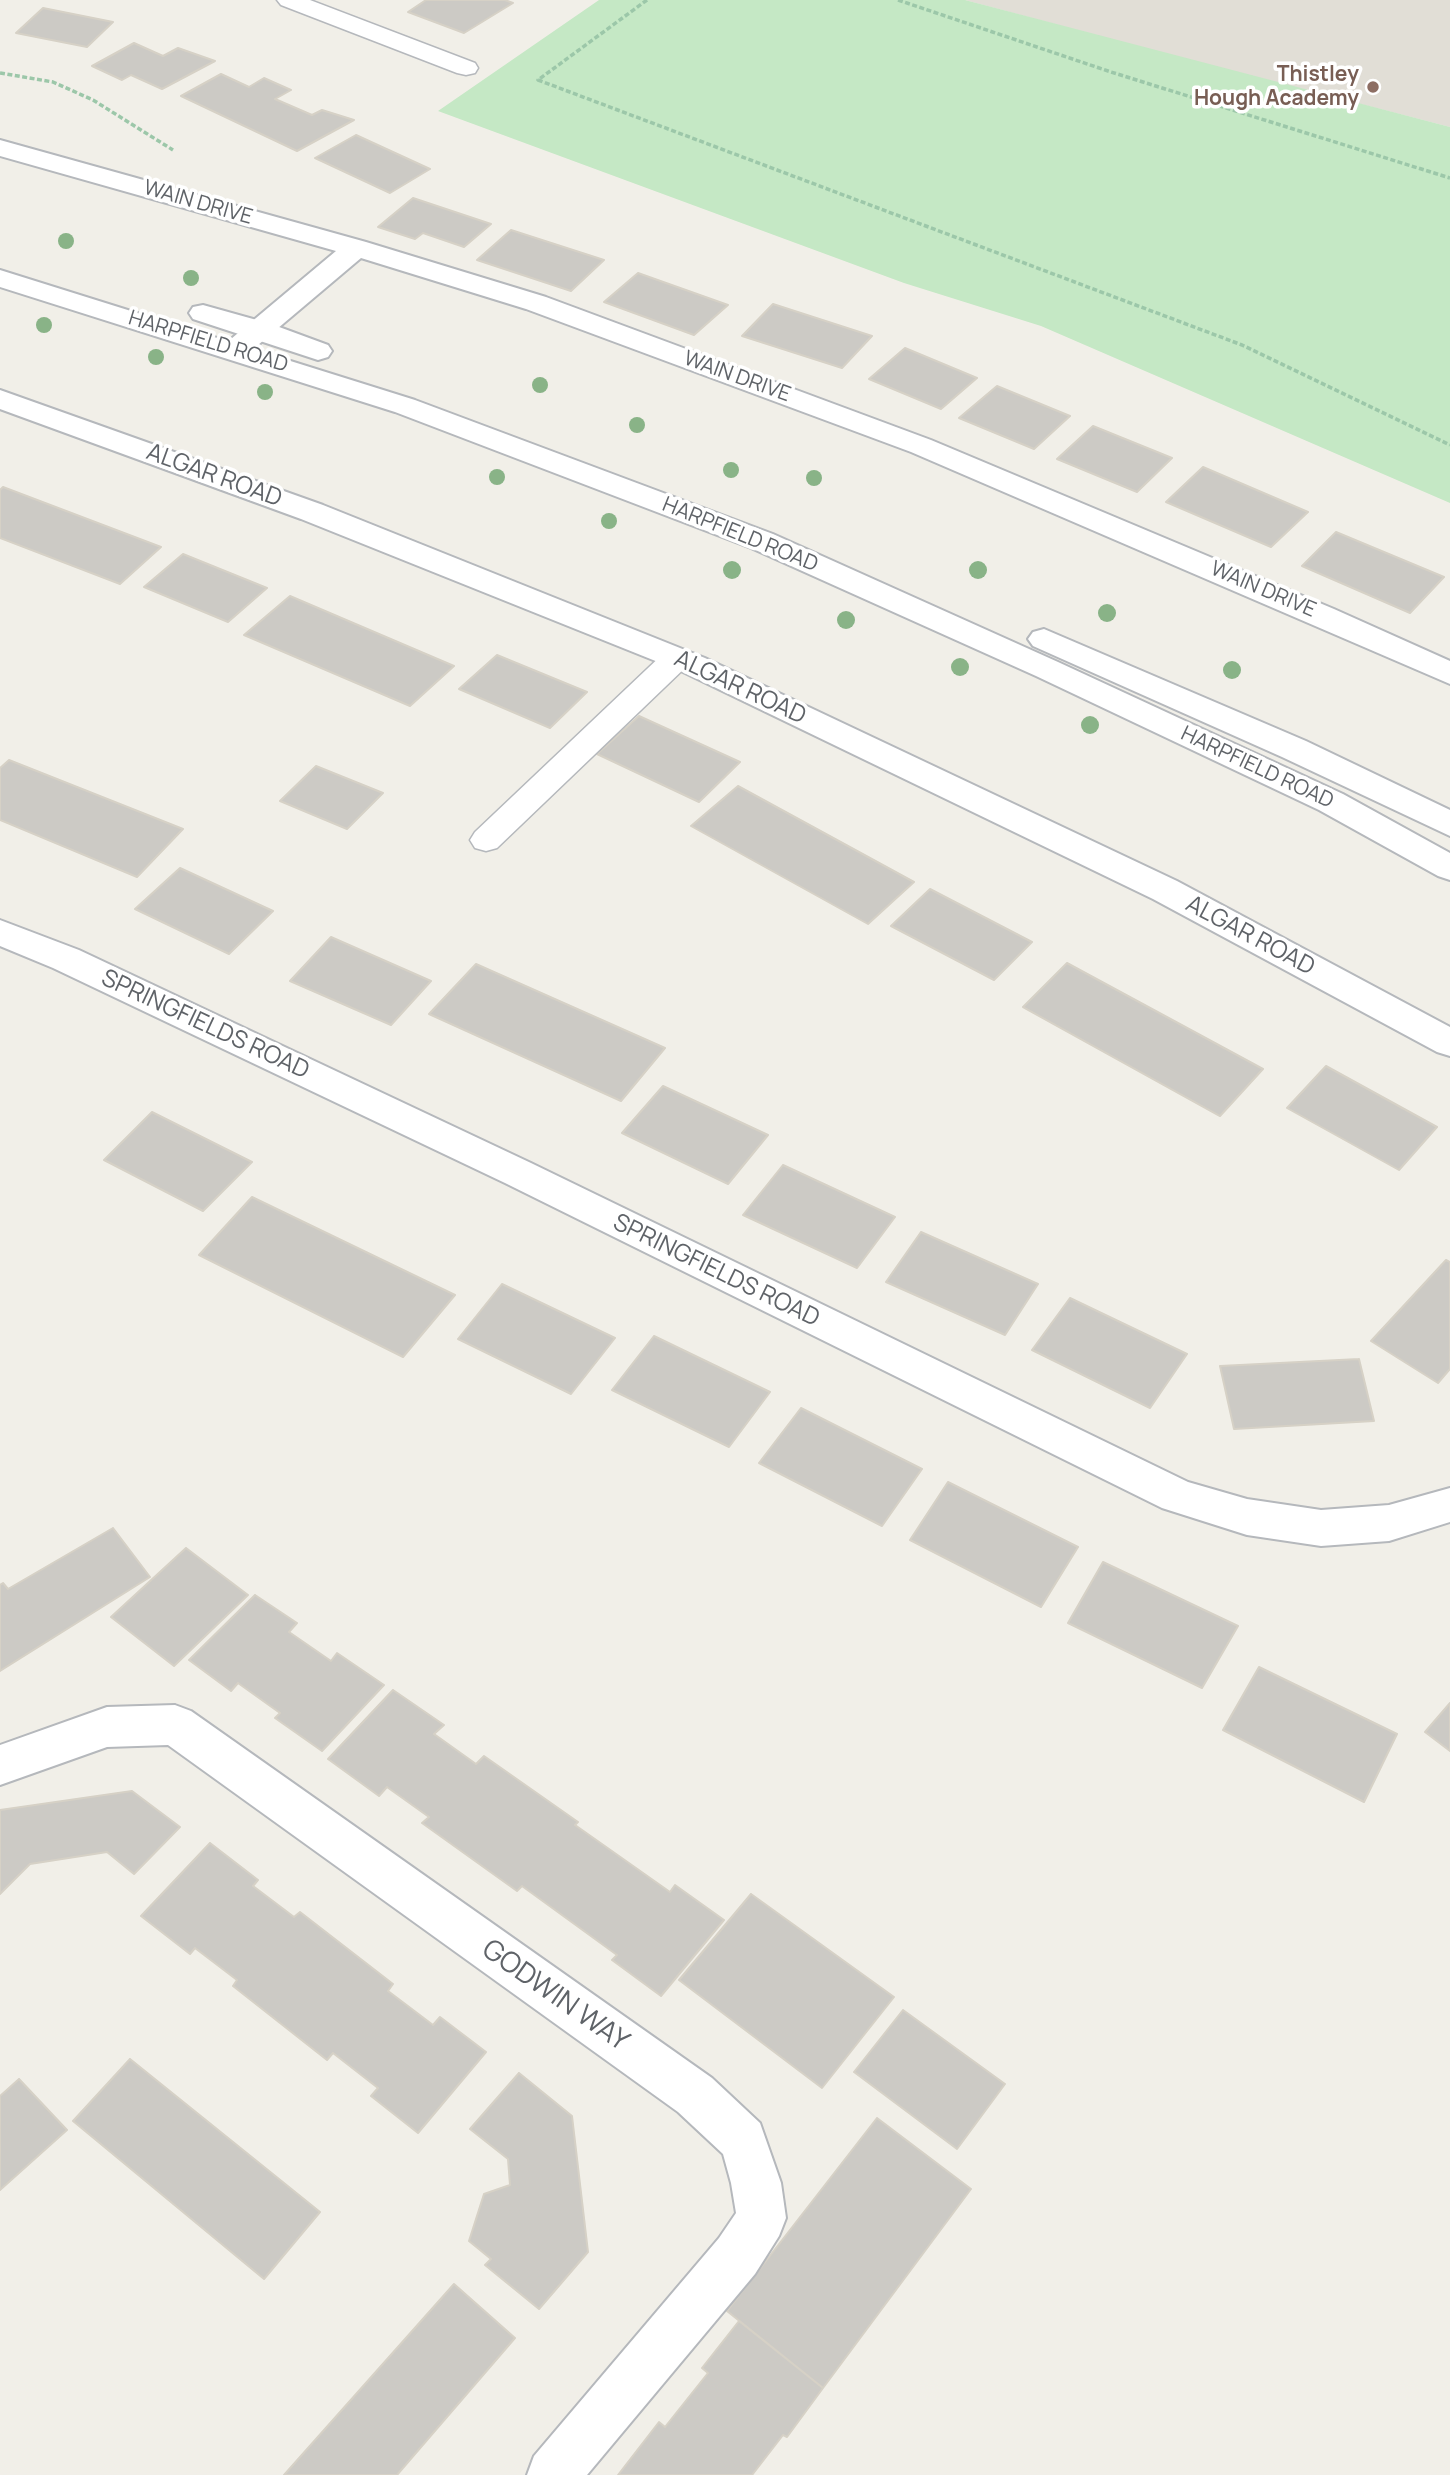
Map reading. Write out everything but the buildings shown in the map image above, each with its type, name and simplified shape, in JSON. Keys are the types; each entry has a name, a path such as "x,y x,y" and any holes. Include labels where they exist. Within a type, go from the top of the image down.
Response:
{"street":[{"name":"WAIN DRIVE","path":"0,148 356,248 536,303 921,446 1323,615 1450,674"},
{"path":"235,350 356,248"},
{"name":"HARPFIELD ROAD","path":"0,255 261,330 754,511 1294,749 1450,824"},
{"name":"HARPFIELD ROAD","path":"0,278 235,350 405,406 762,541 1047,668 1331,802 1450,868"},
{"name":"ALGAR ROAD","path":"0,400 312,512 677,658 1165,890 1450,1043"},
{"name":"SPRINGFIELDS ROAD","path":"0,932 66,959 518,1173 1177,1496 1247,1517 1321,1528 1389,1523 1450,1505"},
{"name":"GODWIN WAY","path":"0,1765 107,1727 176,1725 695,2095 743,2140 756,2183 761,2218 737,2256 553,2475"}],"lane":[{"path":"289,0 327,6 466,68"},
{"path":"486,840 677,658"}],"path":[{"path":"647,0 538,80 1242,345 1450,445"},
{"path":"898,0 1111,72 1450,178"},
{"path":"0,73 53,82 93,100 174,151"}],"shaded area":[{"name":"Thistley Hough Academy","path":"965,0 1450,0 1450,127 1144,48"}],"green space":[{"path":"599,0 965,0 1450,127 1450,503 1041,326 904,283 438,111"}],"place":[{"name":"Thistley Hough Academy","path":"1373,87"}]}
